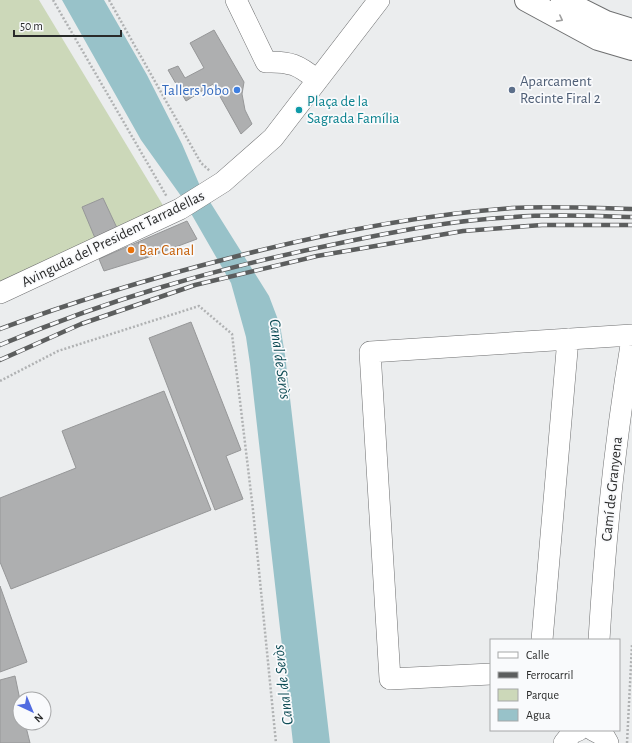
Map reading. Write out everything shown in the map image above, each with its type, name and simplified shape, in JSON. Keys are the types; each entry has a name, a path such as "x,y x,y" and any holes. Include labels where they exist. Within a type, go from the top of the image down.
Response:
{"main road":[{"path":"526,0 598,39 632,49"},
{"path":"562,0 606,22 632,30"}],"street":[{"path":"236,0 266,62 301,66 317,80"},
{"name":"Avinguda del President Tarradellas","path":"0,293 178,210 215,188 273,138 379,0"},
{"path":"490,674 390,679 370,352 632,335"},
{"path":"542,639 568,339"},
{"name":"Camí de Granyena","path":"599,639 602,587 618,429 632,339"},
{"path":"564,743 572,733 577,731"}],"path":[{"path":"53,0 178,210"},
{"path":"110,0 215,188"},
{"path":"0,381 58,350 199,306 232,334 253,510 276,743"},
{"path":"627,743 632,645"}],"green space":[{"path":"0,0 39,0 167,212 0,283"}],"water":[{"name":"Canal de Seròs","path":"62,0 104,0 147,75 182,144 200,186 269,296 280,325 285,355 330,743 293,743 250,364 246,337 231,283 181,196 141,140"}],"building":[{"path":"214,30 244,82 242,94 245,110 252,124 241,134 213,84 186,101 168,70 178,66 185,78 204,68 190,43"},
{"path":"103,198 117,228 95,238 82,207"},
{"path":"187,221 197,239 146,258 138,242"},
{"name":"Bar Canal","path":"138,242 146,258 104,271 99,259"},
{"path":"191,322 241,450 226,456 243,499 215,510 149,338"},
{"path":"164,391 211,510 11,589 0,562 0,498 76,468 62,431"},
{"path":"0,586 27,662 0,672"},
{"path":"15,676 18,691 12,691 12,731 27,731 30,743 0,743 0,680"}],"railway":[{"path":"0,329 114,290 265,249 334,233 440,215 512,208 557,207 632,209"},
{"path":"0,345 41,328 122,299 204,275 288,254 422,227 468,221 558,215 632,217"},
{"path":"0,360 81,324 195,285 317,256 463,231 542,225 632,225"}],"place":[{"name":"Tallers Jobo","path":"237,90"},
{"name":"Aparcament Recinte Firal 2","path":"512,90"},
{"name":"Plaça de la Sagrada Família","path":"299,110"},
{"name":"Bar Canal","path":"131,250"}]}
